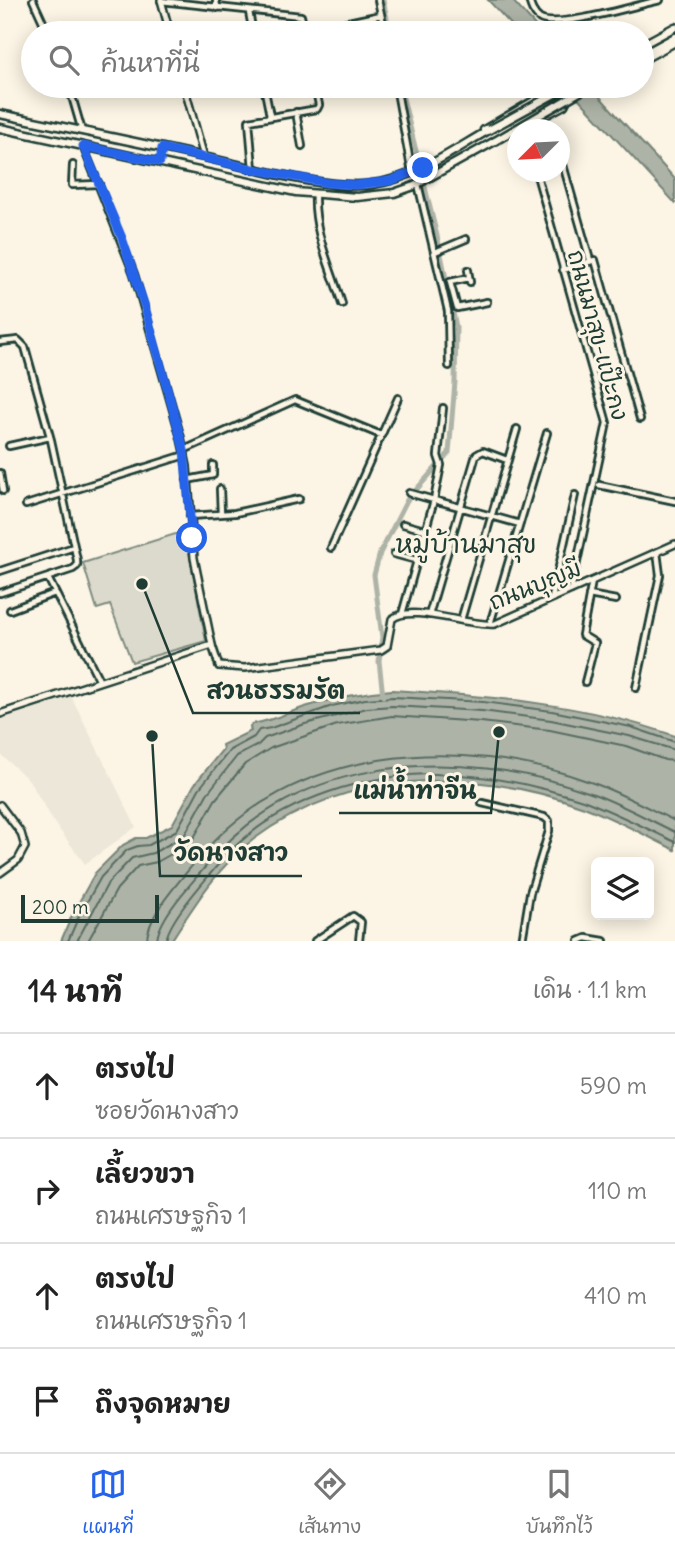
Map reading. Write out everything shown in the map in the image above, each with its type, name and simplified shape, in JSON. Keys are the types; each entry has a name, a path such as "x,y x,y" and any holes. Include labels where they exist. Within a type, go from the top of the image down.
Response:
{"main road":[{"path":"654,37 675,25"},
{"path":"654,49 675,39"},
{"path":"654,51 675,39"},
{"path":"423,168 539,98"},
{"path":"0,114 253,169 328,183 356,185 390,181 423,168 547,98"},
{"path":"541,119 564,106 567,98"},
{"path":"429,179 569,98"},
{"path":"0,128 315,194 373,197 418,184 507,137"},
{"path":"160,162 162,148"}],"street":[{"path":"33,0 43,21"},
{"path":"216,0 217,8"},
{"path":"378,0 382,21"},
{"path":"529,0 540,19 554,21 573,20 660,0"},
{"path":"167,21 161,1 301,16 302,21"},
{"path":"249,12 251,21"},
{"path":"353,21 381,15"},
{"path":"73,98 83,131"},
{"path":"187,98 204,157"},
{"path":"266,98 270,116"},
{"path":"253,169 248,123 251,120 319,108 317,98"},
{"path":"398,98 412,173"},
{"path":"296,112 302,146"},
{"path":"83,146 122,238 145,307 184,452 194,558 219,666 245,668 379,651 387,646 392,619 402,614 434,500 441,462 438,456 443,408"},
{"path":"73,164 72,185 99,184"},
{"name":"ถนนมาสุข-แป๊ะกง","path":"539,182 607,423 571,590"},
{"path":"567,182 590,260"},
{"path":"418,184 449,311 449,366"},
{"path":"315,194 318,229 342,304"},
{"path":"435,253 466,239"},
{"path":"564,270 595,260 640,419"},
{"path":"443,284 470,280 468,270"},
{"path":"450,282 457,308 487,302"},
{"path":"0,342 18,340 25,347 50,437 77,566 0,593"},
{"path":"331,548 398,398"},
{"path":"26,505 184,452 297,400 381,435"},
{"path":"461,620 517,429"},
{"path":"489,624 547,433"},
{"path":"9,446 50,437"},
{"path":"429,615 478,452 483,451 507,460"},
{"path":"187,480 213,475 213,464"},
{"path":"0,474 3,491"},
{"path":"599,485 675,500"},
{"path":"219,489 221,514"},
{"path":"409,493 520,524"},
{"path":"552,598 575,495"},
{"path":"190,516 221,514 299,499"},
{"path":"403,524 425,530"},
{"name":"ถนนบุญมี","path":"402,614 489,624 500,622 675,544"},
{"path":"0,571 74,547"},
{"path":"636,688 660,575 657,552"},
{"path":"394,554 416,560"},
{"path":"48,578 99,680"},
{"path":"584,682 595,643 582,635 592,581"},
{"path":"10,610 55,593"},
{"path":"589,595 616,600"},
{"path":"0,714 212,645"},
{"path":"482,803 544,817 549,821 549,831 530,893 522,941"},
{"path":"0,805 21,833 25,847 18,860 0,873"},
{"path":"315,941 356,916 362,927 359,941"},
{"path":"579,941 586,937 604,941"}],"shaded area":[{"path":"185,531 206,641 132,662 110,605 97,609 83,563"},
{"path":"71,696 136,827 85,864 53,821 29,780 0,754 0,720"}],"water":[{"path":"488,0 512,0 531,21 508,21"},
{"path":"578,98 601,98 675,179 675,203"},
{"path":"392,690 535,703 606,716 675,736 675,850 596,812 543,794 457,781 372,787 330,799 291,816 254,839 219,873 198,899 171,941 61,941 95,873 123,845 136,838 146,838 172,825 194,785 223,749 222,745 251,731 252,724 337,698"}],"waterway":[{"path":"383,0 387,21"},
{"path":"383,696 379,661 382,637 374,575 380,553 407,500 449,453 455,382 456,327 403,98"}],"place":[{"name":"สวนธรรมรัต","path":"142,584"},
{"name":"แม่น้ำท่าจีน","path":"499,732"},
{"name":"วัดนางสาว","path":"152,736"}],"district":[{"name":"หมู่บ้านมาสุข","path":"466,544"}],"route":[{"path":"192,538 184,450 145,307 122,238 83,146 160,162 162,148 253,169 328,183 356,185 390,181 423,168"}]}
